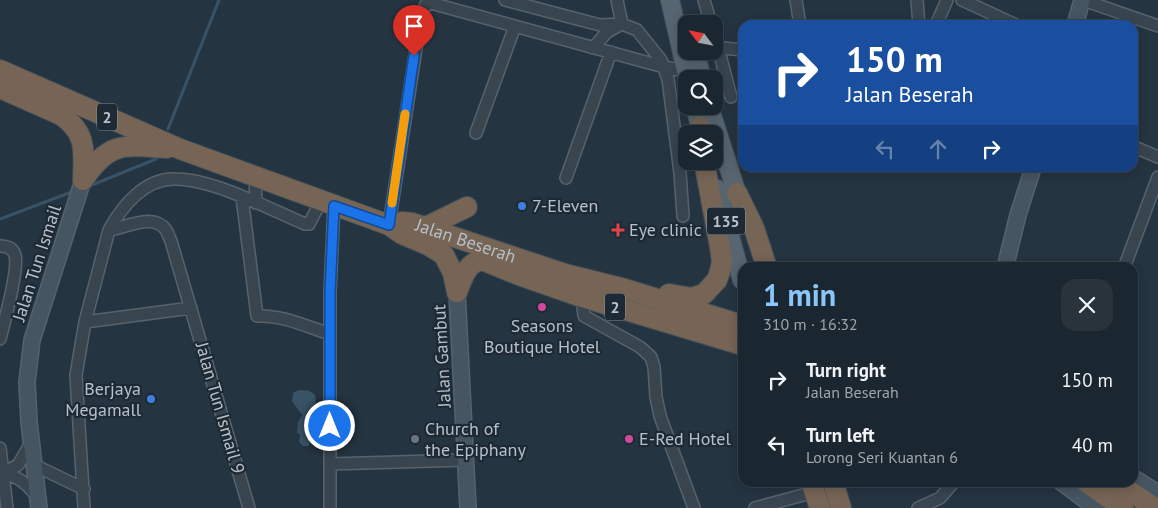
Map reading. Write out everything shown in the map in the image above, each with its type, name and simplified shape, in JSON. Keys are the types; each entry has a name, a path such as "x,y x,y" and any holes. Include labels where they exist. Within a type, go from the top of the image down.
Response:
{"highway":[{"name":"Jalan Beserah","path":"0,70 180,149 389,225 402,222 426,228 565,274 625,289 738,324"},
{"name":"2","path":"0,88 61,115 79,130 82,142 82,183"},
{"name":"2","path":"82,183 94,163 109,151 125,146 180,149"},
{"path":"565,274 600,275 667,294 692,298 704,294 716,280 722,262 706,170"},
{"path":"737,192 754,228 765,262"},
{"path":"426,228 467,207"},
{"name":"2","path":"389,225 402,234 428,245 444,255 452,273 457,292"},
{"name":"Jalan Beserah","path":"457,292 465,271 476,261 482,260 582,297 738,344"},
{"path":"646,317 738,354"},
{"path":"835,487 841,508"},
{"path":"1093,487 1123,508"},
{"path":"1105,495 1155,508"}],"main road":[{"path":"670,0 690,70"},
{"path":"682,0 686,15"},
{"name":"135","path":"712,115 757,262"},
{"name":"135","path":"712,170 738,265"}],"street":[{"path":"505,0 520,2 600,25 622,24 637,30 661,60 668,79 680,173 683,216"},
{"path":"617,0 622,24"},
{"path":"704,0 708,15"},
{"path":"796,0 799,20"},
{"path":"917,0 919,20"},
{"path":"938,20 947,0"},
{"path":"962,0 1005,20"},
{"path":"1076,20 1082,0 1158,26"},
{"path":"389,225 418,32 421,16 428,1 678,72"},
{"path":"593,48 607,32 622,24"},
{"path":"476,133 515,26"},
{"path":"723,49 738,50"},
{"path":"566,178 611,52"},
{"path":"720,60 732,97"},
{"path":"1138,149 1158,157"},
{"path":"1006,262 1018,215 1032,172"},
{"path":"255,176 256,204"},
{"path":"1126,262 1158,177"},
{"path":"84,508 76,375 86,322 110,230 123,207 134,196 154,183 174,178 195,181 219,188 305,224 309,224 328,203"},
{"name":"Jalan Tun Ismail","path":"38,502 31,443 27,382 32,340 82,183"},
{"path":"242,197 257,316 284,318 330,334"},
{"path":"328,203 330,508"},
{"name":"Jalan Tun Ismail 9","path":"110,230 130,224 146,222 156,223 166,229 249,508"},
{"path":"0,246 11,249 16,257 11,294 0,339"},
{"name":"Jalan Gambut","path":"457,292 468,508"},
{"path":"582,297 584,316 640,347 651,357 660,416 694,508"},
{"path":"86,322 191,308"},
{"path":"3,473 18,465 31,443"},
{"path":"0,448 7,508"},
{"path":"330,464 465,460"},
{"path":"34,465 84,489"},
{"path":"3,473 15,476 26,483 38,502"},
{"path":"1138,481 1158,493"},
{"path":"918,508 943,503 951,487"},
{"path":"1077,487 1105,495"},
{"path":"755,508 815,494"}],"water":[{"path":"299,390 311,392 316,397 312,415 316,424 308,446 303,446 299,442 298,422 302,415 292,401 293,393"}],"waterway":[{"path":"168,129 219,0"},
{"path":"87,187 156,159"},
{"path":"0,219 74,191"}],"slow traffic":[{"path":"392,203 405,114"}],"place":[{"name":"7-Eleven","path":"522,206"},
{"name":"Eye clinic","path":"618,230"},
{"name":"Seasons Boutique Hotel","path":"542,307"},
{"name":"Berjaya Megamall","path":"151,399"},
{"name":"Church of the Epiphany","path":"415,439"},
{"name":"E-Red Hotel","path":"629,439"}],"route":[{"path":"330,426 330,292 334,206 389,225 414,56"}]}
